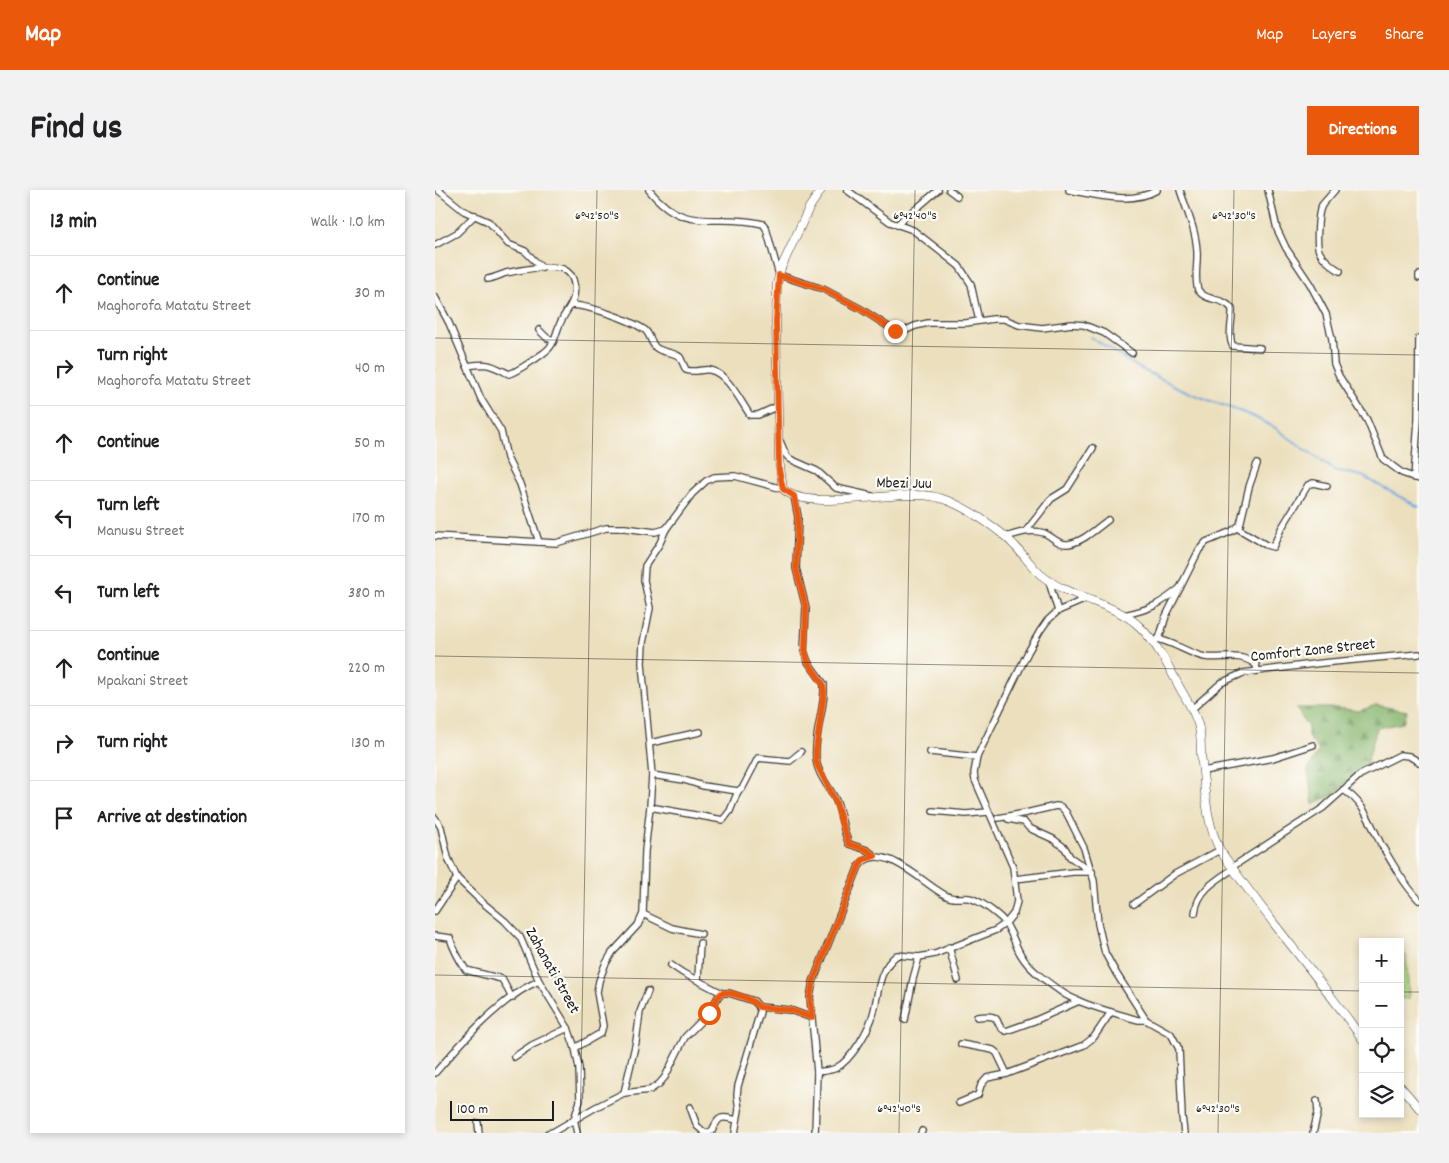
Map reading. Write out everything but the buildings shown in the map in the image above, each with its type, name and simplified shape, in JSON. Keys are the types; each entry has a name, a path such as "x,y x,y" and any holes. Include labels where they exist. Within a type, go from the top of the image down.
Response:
{"street":[{"path":"438,190 464,211 489,222 508,244 525,251 542,268"},
{"path":"649,190 663,206 679,216 697,220 763,224 765,228 779,275 776,321 778,437 779,470 783,489"},
{"path":"779,275 812,204 821,190"},
{"path":"847,190 890,222 913,230 941,251 963,271 971,284 979,321"},
{"path":"897,225 905,216 916,209 937,190"},
{"path":"949,190 957,196"},
{"path":"1069,190 1097,195 1127,197 1146,195 1157,190"},
{"path":"1179,190 1185,204 1197,250 1196,276 1198,290 1205,296 1229,303 1233,309 1230,337 1233,346 1260,348"},
{"path":"1268,190 1277,229 1286,248 1310,284 1326,314 1339,376 1363,414 1383,459 1402,473 1417,479 1419,338"},
{"path":"1335,190 1320,210 1318,244 1319,251 1340,271"},
{"path":"435,245 457,233 475,215"},
{"path":"467,366 488,364 499,367 509,374 547,350 554,340 564,314 571,305 575,288 573,278 569,273 560,268 517,271 488,279"},
{"path":"779,275 823,289 861,309 895,331 904,331 928,323 966,323 999,319 1042,328 1072,324 1084,325 1104,333 1132,353"},
{"path":"435,298 449,323 481,398 501,432 507,458 520,484 539,542"},
{"path":"571,305 587,307 639,327 648,334 659,350 681,357 686,370 715,372 723,377 750,415 757,415 778,406"},
{"path":"539,330 547,338 554,340"},
{"path":"778,437 786,455 790,459 817,471 832,485 877,497"},
{"path":"1026,531 1051,499 1067,489 1093,448"},
{"path":"1159,639 1166,616 1182,587 1193,559 1206,542 1237,528 1242,520 1245,500 1257,464"},
{"path":"575,1048 601,1032 603,1026 597,992 599,981 612,953 638,925 643,914 645,851 652,775 642,663 643,643 650,608 644,572 645,566 661,543 666,529 692,494 706,481 714,477 735,476 783,489 794,496 798,517 796,568 806,608 805,651 808,662 823,684 824,692 816,761 836,802 849,844 867,850 875,856"},
{"path":"1237,528 1266,546 1273,546 1281,529 1308,485 1327,486"},
{"name":"Mbezi Juu","path":"794,496 812,500 909,495 944,499 965,509 1006,537 1049,582 1086,600 1124,615 1139,626 1158,648 1192,709 1199,727 1212,831 1220,850 1359,1034"},
{"path":"1006,537 1026,531 1034,531 1046,534 1056,541 1067,544 1088,534 1108,520"},
{"path":"435,536 560,543 606,528 625,528 655,532 666,529"},
{"path":"1049,582 1058,611"},
{"path":"1124,615 1148,610 1182,587"},
{"path":"817,1072 837,1067 856,1047 871,1021 880,980 888,964 897,955 919,957 935,954 996,930 1006,923 1016,908 1015,879 1009,857 993,825 975,780 974,773 977,757 1027,652 1047,621 1058,611 1086,600"},
{"path":"1150,638 1172,642 1196,655 1245,659 1256,665 1257,670"},
{"name":"Comfort Zone Street","path":"1192,709 1221,682 1243,673 1419,654"},
{"path":"650,743 700,732"},
{"path":"1203,771 1273,758 1313,745"},
{"path":"650,807 723,820 727,817 738,791 743,787 758,758 791,761 801,752"},
{"path":"930,752 977,757"},
{"path":"1195,913 1198,900 1206,888 1232,868 1307,820 1360,775 1398,756 1409,756 1419,762"},
{"path":"652,775 738,791"},
{"path":"1343,790 1361,806 1391,860 1419,900"},
{"path":"997,818 1056,806 1061,807 1066,812 1079,837 1092,872 1098,924 1105,953 1146,1020 1171,1034 1179,1049 1184,1133"},
{"path":"933,811 961,814 988,812"},
{"name":"Zahanati Street","path":"435,818 441,827 448,858 457,878 520,937 539,981 568,1028 579,1068 580,1101 575,1119 577,1133"},
{"path":"993,825 997,818"},
{"path":"997,818 1024,822 1029,828 1047,836 1065,848 1071,857 1092,872"},
{"path":"1134,904 1175,874 1220,850"},
{"path":"815,1133 817,1072 810,997 820,962 863,860 875,856 883,857 894,862 949,898 973,900 1006,923 1022,958 1061,992 1079,1001 1111,1012 1138,1020 1146,1020"},
{"path":"1015,879 1073,872 1092,872"},
{"path":"435,911 457,878"},
{"path":"643,914 671,928 701,934"},
{"path":"435,936 450,938 453,948 457,951 458,958 466,970 502,979 512,998"},
{"path":"698,979 700,943"},
{"path":"949,947 958,980"},
{"path":"905,1020 919,957"},
{"path":"671,965 722,994"},
{"path":"435,1073 477,1028 512,998 539,981"},
{"path":"624,1093 636,1042 640,1012 648,991"},
{"path":"548,1133 624,1093 650,1090 662,1081 685,1037 709,1013 718,997 729,993 754,1001 759,1007 759,1018 737,1095 739,1110 735,1133"},
{"path":"977,1017 991,1015 995,1017 1002,1029 1006,1031 1079,1001"},
{"path":"759,1007 790,1010 812,1018"},
{"path":"959,1103 979,1095 981,1085 987,1078 1007,1074 1084,1045 1094,1037 1111,1012"},
{"path":"514,1057 532,1045 568,1028"},
{"path":"961,1044 993,1050 997,1053 1007,1074"},
{"path":"1404,1091 1419,1108"},
{"path":"1313,1133 1318,1112 1317,1101"},
{"path":"690,1107 697,1126 705,1133 713,1131 715,1122 718,1120 726,1118 737,1120"},
{"path":"478,1123 479,1133"}],"green space":[{"path":"1376,705 1407,711 1403,723 1377,728 1366,766 1331,796 1313,804 1308,770 1319,750 1308,737 1308,727 1296,708 1337,708 1359,711"},
{"path":"1404,953 1406,955 1409,999 1404,998"}],"waterway":[{"path":"1091,337 1139,368 1192,394 1250,415 1274,427 1334,470 1362,476 1419,507"}],"route":[{"path":"709,1013 720,995 729,993 754,1001 759,1007 790,1010 812,1018 810,997 820,962 859,866 863,860 875,856 861,847 849,844 836,802 816,761 816,750 824,705 823,684 808,662 805,651 806,608 798,582 795,556 798,517 794,496 783,489 779,470 776,321 779,275 823,289 861,309 895,331"}]}
